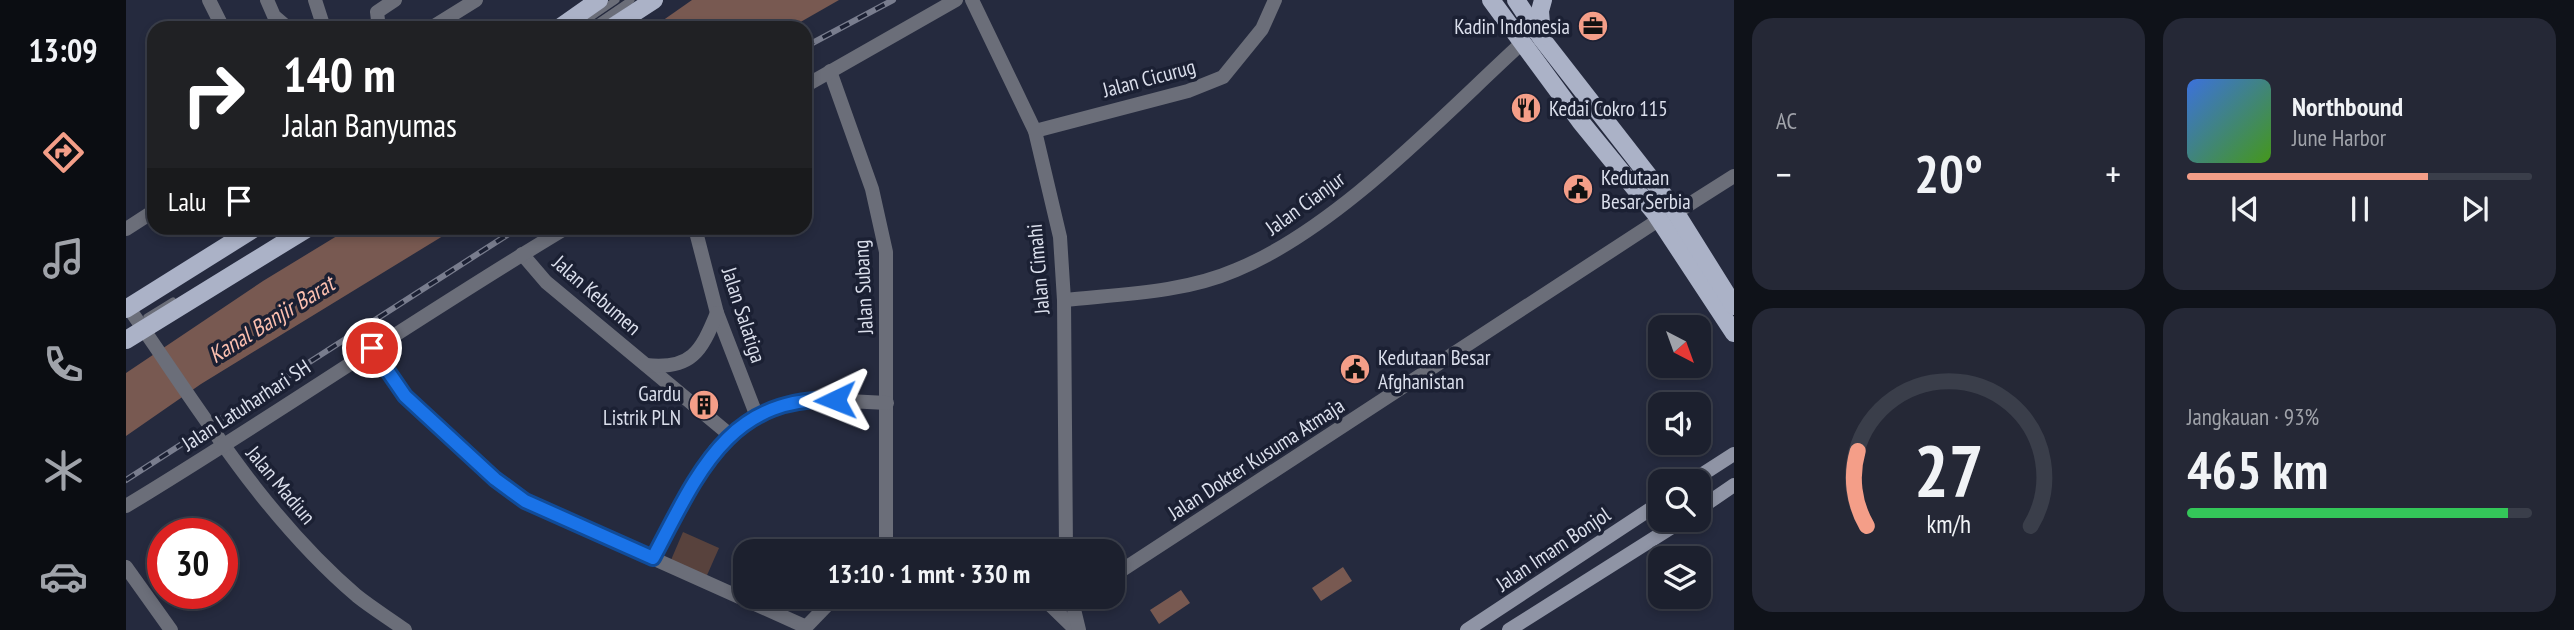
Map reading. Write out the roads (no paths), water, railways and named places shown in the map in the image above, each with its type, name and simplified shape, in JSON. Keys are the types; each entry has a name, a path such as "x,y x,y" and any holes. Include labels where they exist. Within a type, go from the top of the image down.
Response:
{"main road":[{"path":"569,21 599,0"},
{"path":"622,21 654,0"},
{"path":"1491,0 1522,43 1667,217 1734,306"},
{"path":"1517,0 1542,39 1669,202 1667,217 1734,332"},
{"path":"1542,39 1540,11 1543,0"},
{"path":"126,340 133,319 246,235"},
{"path":"133,319 295,235"},
{"path":"1711,469 1734,454"},
{"path":"1711,501 1734,485"},
{"name":"Jalan Imam Bonjol","path":"1468,630 1648,511"},
{"name":"Jalan Imam Bonjol","path":"1507,630 1664,532"},
{"path":"1495,612 1507,630"}],"street":[{"path":"209,0 220,21"},
{"path":"267,0 274,16 280,21"},
{"path":"314,0 322,21"},
{"path":"378,21 377,12 396,0"},
{"path":"442,21 476,0"},
{"path":"812,82 956,0"},
{"name":"Jalan Cimahi","path":"972,0 1035,131 1060,237 1064,300 1066,539"},
{"name":"Jalan Cicurug","path":"1035,131 1197,88 1223,76 1262,29 1275,0"},
{"name":"Jalan Cianjur","path":"1064,300 1174,288 1201,282 1236,271 1280,249 1369,182 1522,43"},
{"name":"Jalan Subang","path":"830,71 873,189 886,252 886,539"},
{"name":"Jalan Dokter Kusuma Atmaja","path":"1125,566 1734,176"},
{"path":"126,229 147,216"},
{"name":"Jalan Latuharhari SH","path":"126,506 554,235"},
{"name":"Jalan Salatiga","path":"697,235 717,313 756,414"},
{"name":"Jalan Kebumen","path":"522,254 545,282 730,435"},
{"name":"Jalan Kebumen","path":"646,365 671,368 690,358 706,339 717,313"},
{"name":"Jalan Madiun","path":"133,319 223,447 283,523 358,596 405,630"},
{"path":"372,348 405,396 495,479 525,501 803,628 823,609"},
{"path":"653,558 715,450 756,414 809,399 887,403"},
{"path":"126,567 171,630"},
{"path":"1055,609 1078,630"},
{"path":"1074,609 1078,630"}],"lane":[{"path":"585,21 616,0"},
{"path":"600,21 631,0"},
{"path":"133,319 258,235"},
{"path":"133,319 284,235"}],"water":[{"path":"692,0 839,0 802,21 662,21"},
{"name":"Kanal Banjir Barat","path":"339,235 445,235 201,384 126,436 126,373 263,281"},
{"path":"1343,567 1352,581 1321,601 1312,588"},
{"path":"1181,590 1190,603 1159,624 1150,610"}],"railway":[{"path":"812,43 893,0"},
{"path":"126,480 507,235"}],"place":[{"name":"Kadin Indonesia","path":"1593,26"},
{"name":"Kedai Cokro 115","path":"1526,108"},
{"name":"Kedutaan Besar Serbia","path":"1578,189"},
{"name":"Kedutaan Besar Afghanistan","path":"1355,369"},
{"name":"Gardu Listrik PLN","path":"704,405"}]}
